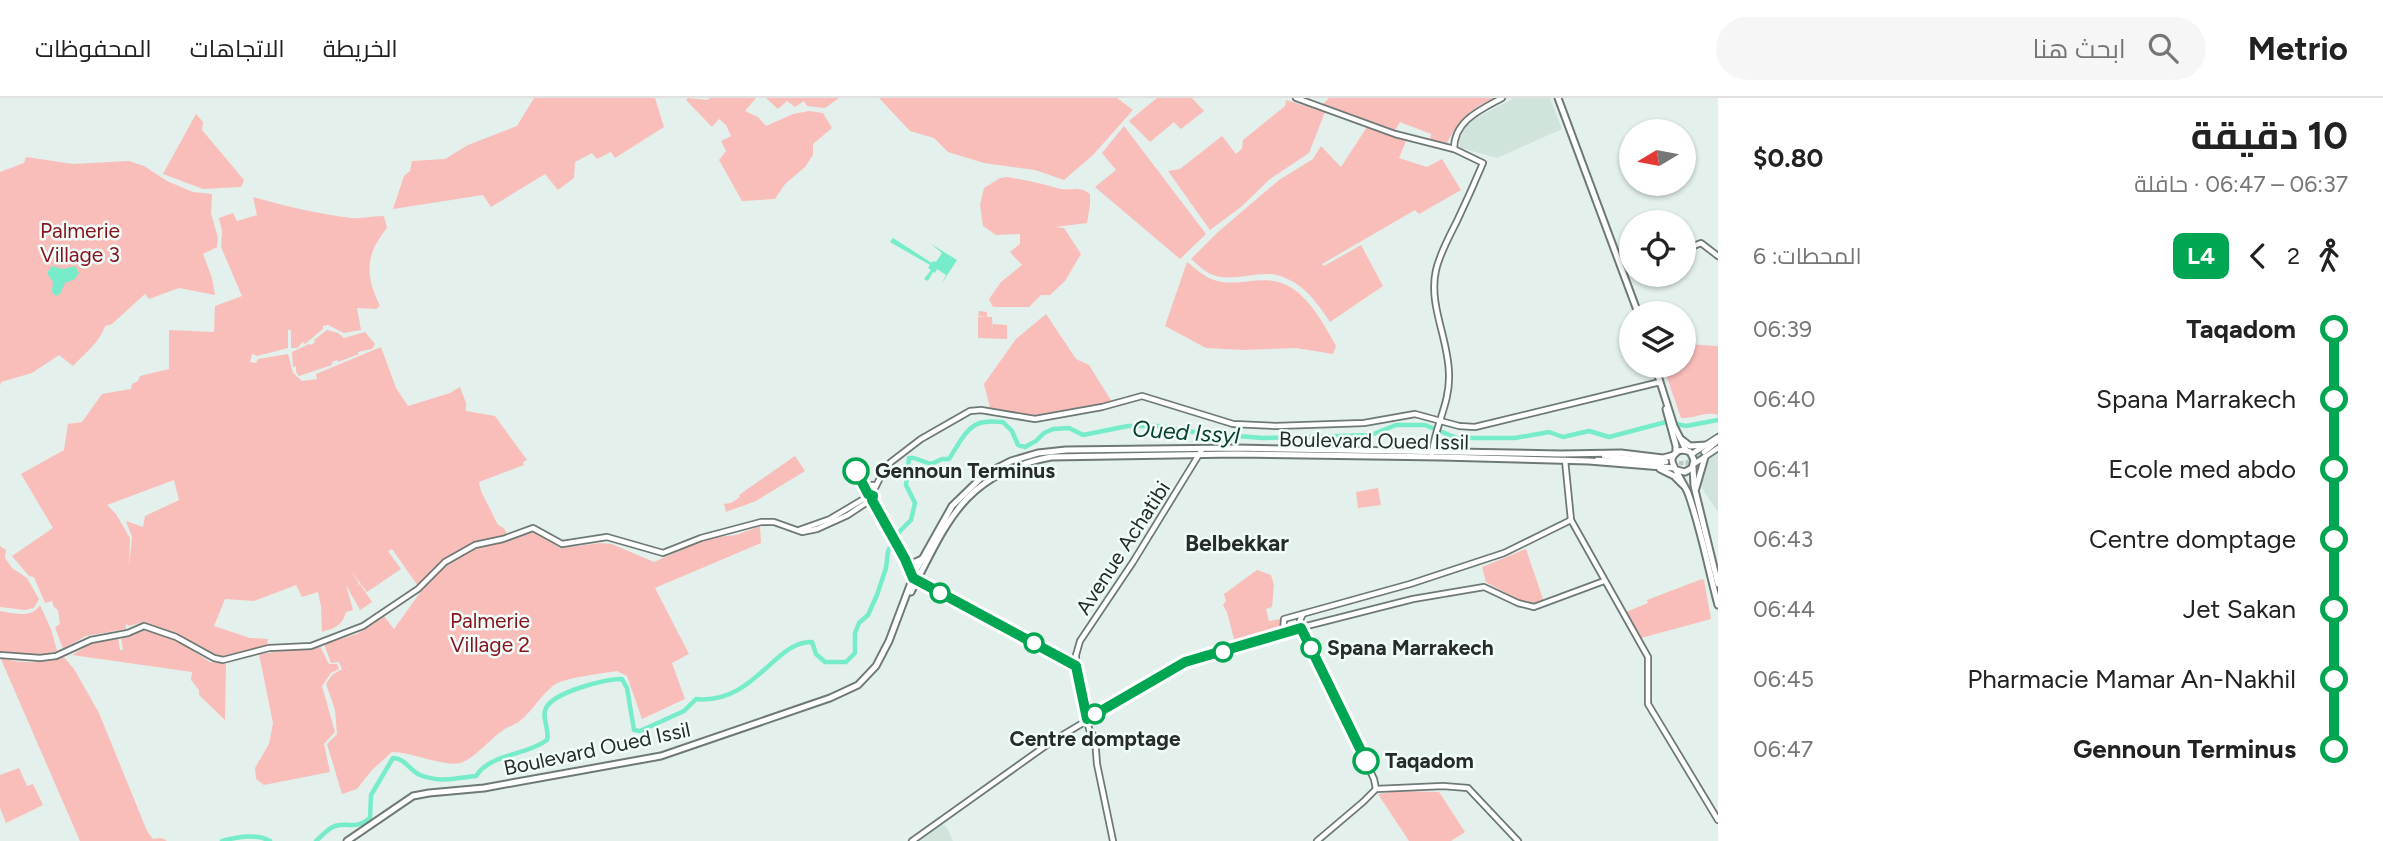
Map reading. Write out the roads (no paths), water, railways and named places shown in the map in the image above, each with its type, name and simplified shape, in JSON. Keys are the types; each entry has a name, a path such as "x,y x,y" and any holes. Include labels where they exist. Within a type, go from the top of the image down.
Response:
{"main road":[{"path":"1558,98 1619,261"},
{"path":"1659,378 1676,438 1672,463 1687,491 1718,605"},
{"path":"1676,438 1690,446 1707,445"},
{"path":"1676,438 1689,452 1694,465 1695,492 1718,583"},
{"path":"1658,457 1670,452 1676,438"},
{"name":"Boulevard Oued Issil","path":"346,841 413,796 484,788 661,756 841,694 858,685 876,666 922,559 942,520 960,496 985,474 1011,461 1038,453 1066,450 1432,455 1589,461 1675,469"},
{"name":"Boulevard Oued Issil","path":"900,613 953,514 976,489 997,474 1024,463 1067,456 1202,451"},
{"path":"1675,454 1689,452"},
{"name":"Boulevard Oued Issil","path":"1432,455 1621,453 1658,457 1675,454"},
{"path":"1695,492 1704,455"},
{"path":"1675,469 1686,472 1694,465"},
{"path":"1653,467 1674,476 1687,491"},
{"path":"905,559 913,563 922,559"}],"street":[{"path":"1296,98 1395,134 1454,149 1483,163 1447,240 1436,271 1434,302 1448,352 1450,374 1446,404 1436,432 1432,455"},
{"path":"1454,149 1457,131 1466,120 1502,98"},
{"path":"1696,245 1701,243 1718,256"},
{"path":"0,655 40,658 56,656 91,640 128,633 144,626 176,637 208,655 223,660 269,648 311,646 363,626 414,592 437,569 463,551 480,543 507,538 529,528 540,530 562,544 607,537 663,553 701,538 761,522 774,522 804,532 821,528 848,515 869,497 887,466 921,439 957,416 975,410 1035,419 1102,407 1142,396 1233,424 1276,426 1364,423 1423,414 1440,423 1475,427 1660,382"},
{"path":"1689,452 1718,443"},
{"path":"1694,465 1718,443"},
{"name":"Avenue Achatibi","path":"1087,719 1076,666 1080,641 1202,451"},
{"name":"Boulevard Oued Issil","path":"1561,454 1630,457 1666,463 1607,459 1589,461"},
{"path":"1565,460 1571,520 1648,657 1648,704 1718,820"},
{"path":"863,485 876,485"},
{"path":"1283,632 1284,619 1450,571 1522,546 1571,520"},
{"path":"912,841 1087,719 1185,662 1283,632 1413,599 1482,586 1518,603 1534,607 1604,581"},
{"path":"1304,613 1300,622 1301,628 1377,786"},
{"path":"1292,617 1300,622"},
{"path":"1087,719 1095,738 1097,764 1113,841"},
{"path":"1317,841 1363,802 1377,786"},
{"path":"1377,786 1468,788 1518,841"}],"waterway":[{"name":"Oued Issyl","path":"316,841 332,827 357,825 370,818 371,795 393,758 401,760 416,773 434,779 476,776 490,763 547,740 544,716 546,708 569,692 604,681 622,679 627,688 634,730 640,731 684,711 696,699 716,698 733,692 799,644 812,642 816,654 825,662 846,662 855,653 855,633 859,623 868,615 877,595 886,568 888,551 900,531 911,520 915,503 906,485 909,458 931,464 949,459 964,436 979,423 1003,422 1012,431 1018,445 1025,447 1053,429 1069,428 1083,435 1128,426 1157,426 1200,433 1263,438 1371,435 1396,425 1425,425 1457,438 1515,438 1549,432 1563,437 1589,431 1609,437 1666,422 1686,426 1718,420"},
{"name":"Oued Issyl","path":"222,841 253,836 270,841"}],"tunnel":[{"path":"1666,464 1686,463 1704,455"}],"place":[{"name":"Gennoun Terminus","path":"856,471"},
{"name":"Spana Marrakech","path":"1311,648"},
{"name":"Centre domptage","path":"1095,714"},
{"name":"Taqadom","path":"1366,761"}],"district":[{"name":"Belbekkar","path":"1237,543"}],"park label":[{"name":"Palmerie Village 3","path":"80,243"},
{"name":"Palmerie Village 2","path":"490,633"}]}
